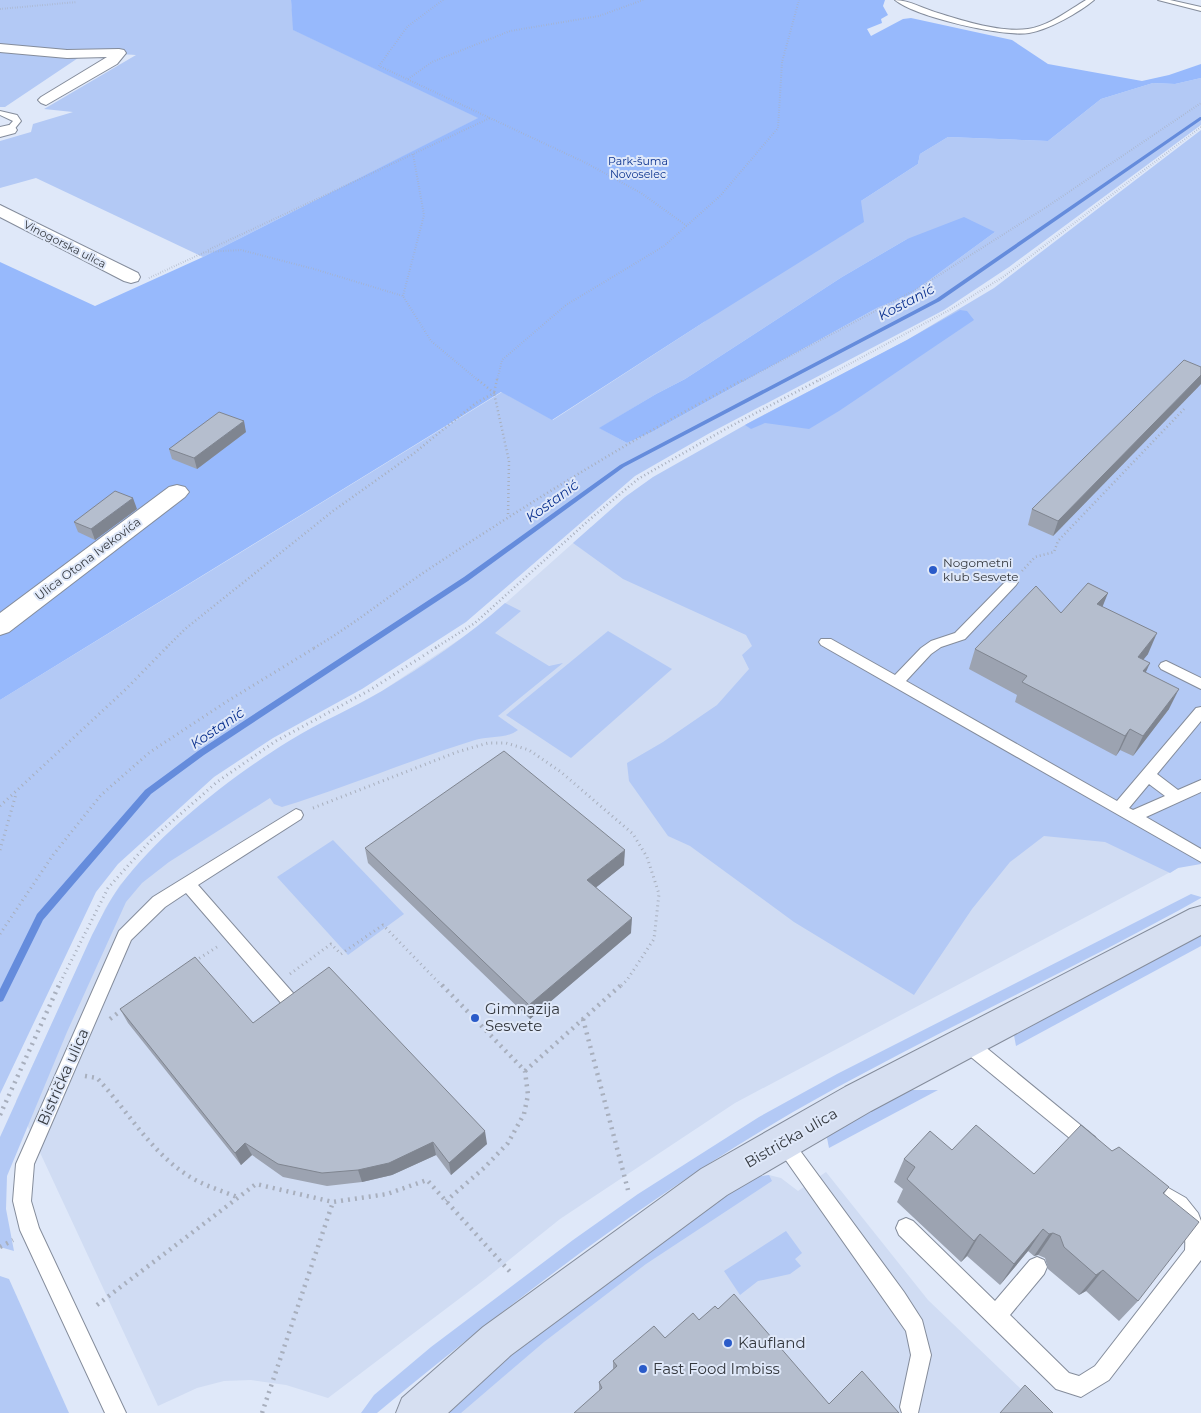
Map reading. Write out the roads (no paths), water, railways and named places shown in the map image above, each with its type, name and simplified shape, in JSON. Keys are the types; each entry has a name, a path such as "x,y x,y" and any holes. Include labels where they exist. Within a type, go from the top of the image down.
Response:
{"main road":[{"name":"Bistrička ulica","path":"417,1413 497,1341 714,1182 858,1099 1201,919"}],"street":[{"path":"0,48 67,54 119,53 112,60 46,100"},
{"name":"Vinogorska ulica","path":"0,210 131,277"},
{"name":"Ulica Otona Ivekovića","path":"0,626 177,492"}],"lane":[{"path":"898,0 916,8 987,28 1022,32 1042,26 1091,0"},
{"path":"1161,0 1201,9"},
{"path":"0,113 14,118 16,121 5,131"},
{"path":"897,682 931,648 960,636 1012,582"},
{"path":"826,642 1120,808 1201,856"},
{"path":"1166,666 1201,684"},
{"path":"1120,808 1201,712"},
{"path":"1148,774 1162,787 1177,796"},
{"path":"1134,816 1201,786"},
{"name":"Bistrička ulica","path":"116,1413 30,1230 22,1201 25,1164 125,936 140,918 159,902 296,815"},
{"path":"187,883 287,998"},
{"path":"966,1042 1101,1154"},
{"path":"784,1143 897,1299 915,1327 921,1355 910,1407"},
{"path":"906,1228 1063,1382 1081,1386 1102,1373 1194,1254 1193,1228 1187,1211 1172,1197 1131,1176"},
{"path":"996,1316 1037,1267"}],"waterway":[{"name":"Kostanić","path":"0,998 40,917 148,792 201,753 466,579 622,466 938,300 1201,118"}],"place":[{"name":"Nogometni klub Sesvete","path":"933,570"},
{"name":"Gimnazija Sesvete","path":"475,1018"},
{"name":"Kaufland","path":"728,1343"},
{"name":"Fast Food Imbiss","path":"643,1369"}],"park label":[{"name":"Park-šuma Novoselec","path":"638,167"}]}
